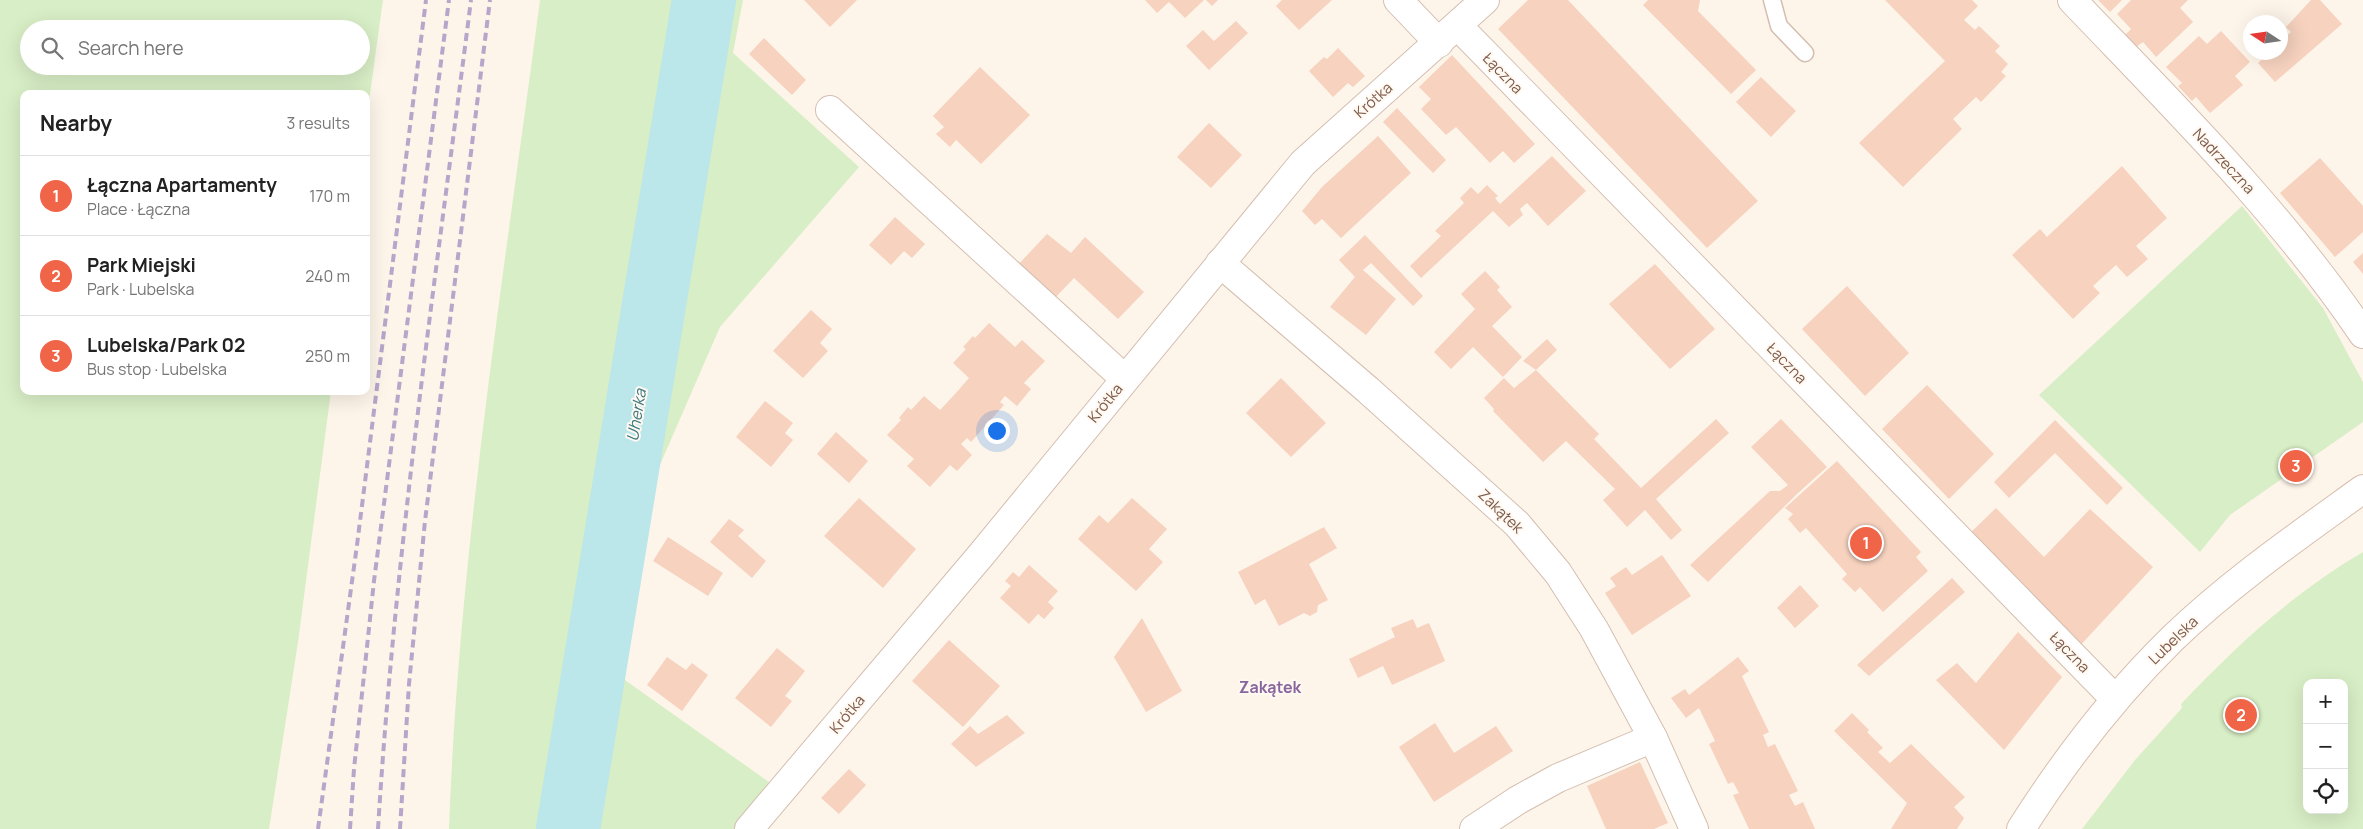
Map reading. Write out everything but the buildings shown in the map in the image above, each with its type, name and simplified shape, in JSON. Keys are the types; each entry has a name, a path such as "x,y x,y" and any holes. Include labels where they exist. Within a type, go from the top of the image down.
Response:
{"street":[{"name":"Łączna","path":"1398,0 1448,34 2116,699"},
{"name":"Krótka","path":"749,829 981,556 1303,163 1486,0"},
{"name":"Nadrzeczna","path":"2072,0 2274,215 2334,291 2363,334"},
{"path":"830,110 1125,378"},
{"name":"Zakątek","path":"1220,263 1368,390 1517,524 1558,573 1594,629 1653,738 1694,829"},
{"name":"Lubelska","path":"2021,829 2044,792 2116,699 2173,638 2252,571 2363,489"},
{"path":"1474,829 1558,778 1653,738"}],"lane":[{"path":"1772,0 1779,26 1805,53"}],"green space":[{"path":"0,0 383,0 370,94 370,90 20,90 20,395 330,395 298,642 269,829 0,829"},
{"path":"540,0 743,0 733,53 859,167 720,327 646,497 615,673 769,782 734,829 449,829 462,621 473,517 498,310"},
{"path":"2242,206 2323,308 2363,382 2363,422 2230,515 2200,552 2039,395"},
{"path":"2363,552 2363,829 2082,829 2135,760 2182,708 2181,704 2223,661 2267,621 2313,585"}],"waterway":[{"name":"Uherka","path":"568,829 704,0"}],"railway":[{"path":"318,829 357,545 426,0"},
{"path":"350,829 354,769 374,581 449,0"},
{"path":"378,829 385,725 406,517 471,0"},
{"path":"400,829 409,684 425,521 490,0"}],"place":[{"name":"Lubelska/Park 02","path":"2296,466"},
{"name":"Łączna Apartamenty","path":"1866,543"},
{"name":"Park Miejski","path":"2241,715"}],"district":[{"name":"Zakątek","path":"1270,687"}]}
